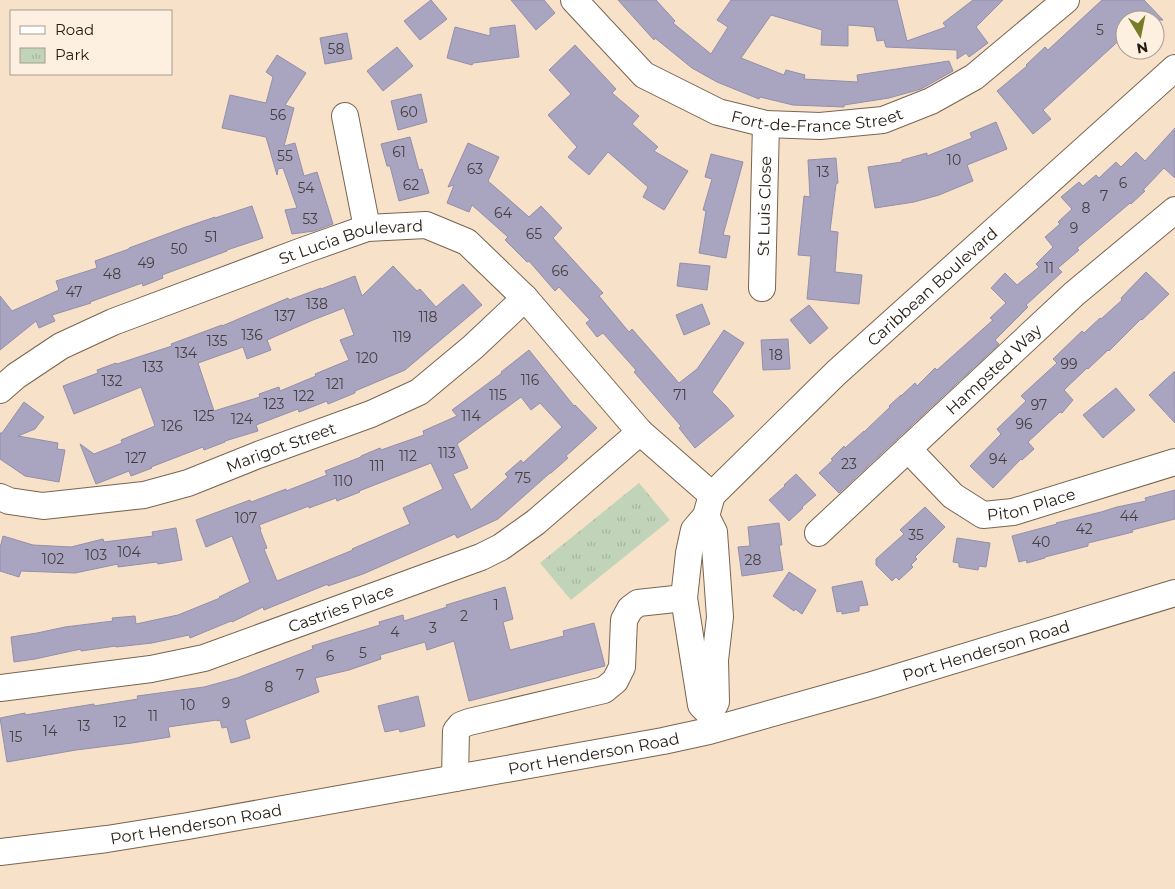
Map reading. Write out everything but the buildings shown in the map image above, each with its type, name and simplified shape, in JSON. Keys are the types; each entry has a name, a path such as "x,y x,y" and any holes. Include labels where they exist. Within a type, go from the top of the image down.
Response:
{"street":[{"name":"Fort-de-France Street","path":"574,0 644,75 718,112 766,124 820,126 883,120 931,100 974,76 1066,0"},
{"name":"Caribbean Boulevard","path":"710,722 701,705 684,598 689,553 694,530 709,505 836,373 1175,68"},
{"path":"345,116 367,228"},
{"name":"St Luis Close","path":"762,288 766,124"},
{"name":"Hampsted Way","path":"818,533 1074,294 1175,210"},
{"name":"St Lucia Boulevard","path":"0,390 16,376 61,346 113,322 367,228 426,225 467,242 526,298 640,432 709,505"},
{"name":"Marigot Street","path":"0,497 9,501 43,506 144,495 188,483 370,414 419,392 473,347 526,298"},
{"name":"Castries Place","path":"0,688 151,669 204,658 481,558 501,547 536,522 640,432"},
{"name":"Piton Place","path":"908,448 953,496 983,515 1014,512 1175,462"},
{"path":"709,505 714,532 720,617 715,660 716,702 710,722"},
{"name":"Port Henderson Road","path":"0,852 143,834 654,742 710,722 872,685 1175,593"},
{"path":"455,778 456,731 461,725 604,690 615,681 622,668 624,620 630,608 638,603 684,598"}],"green space":[{"path":"639,483 670,520 571,600 540,563"}]}
